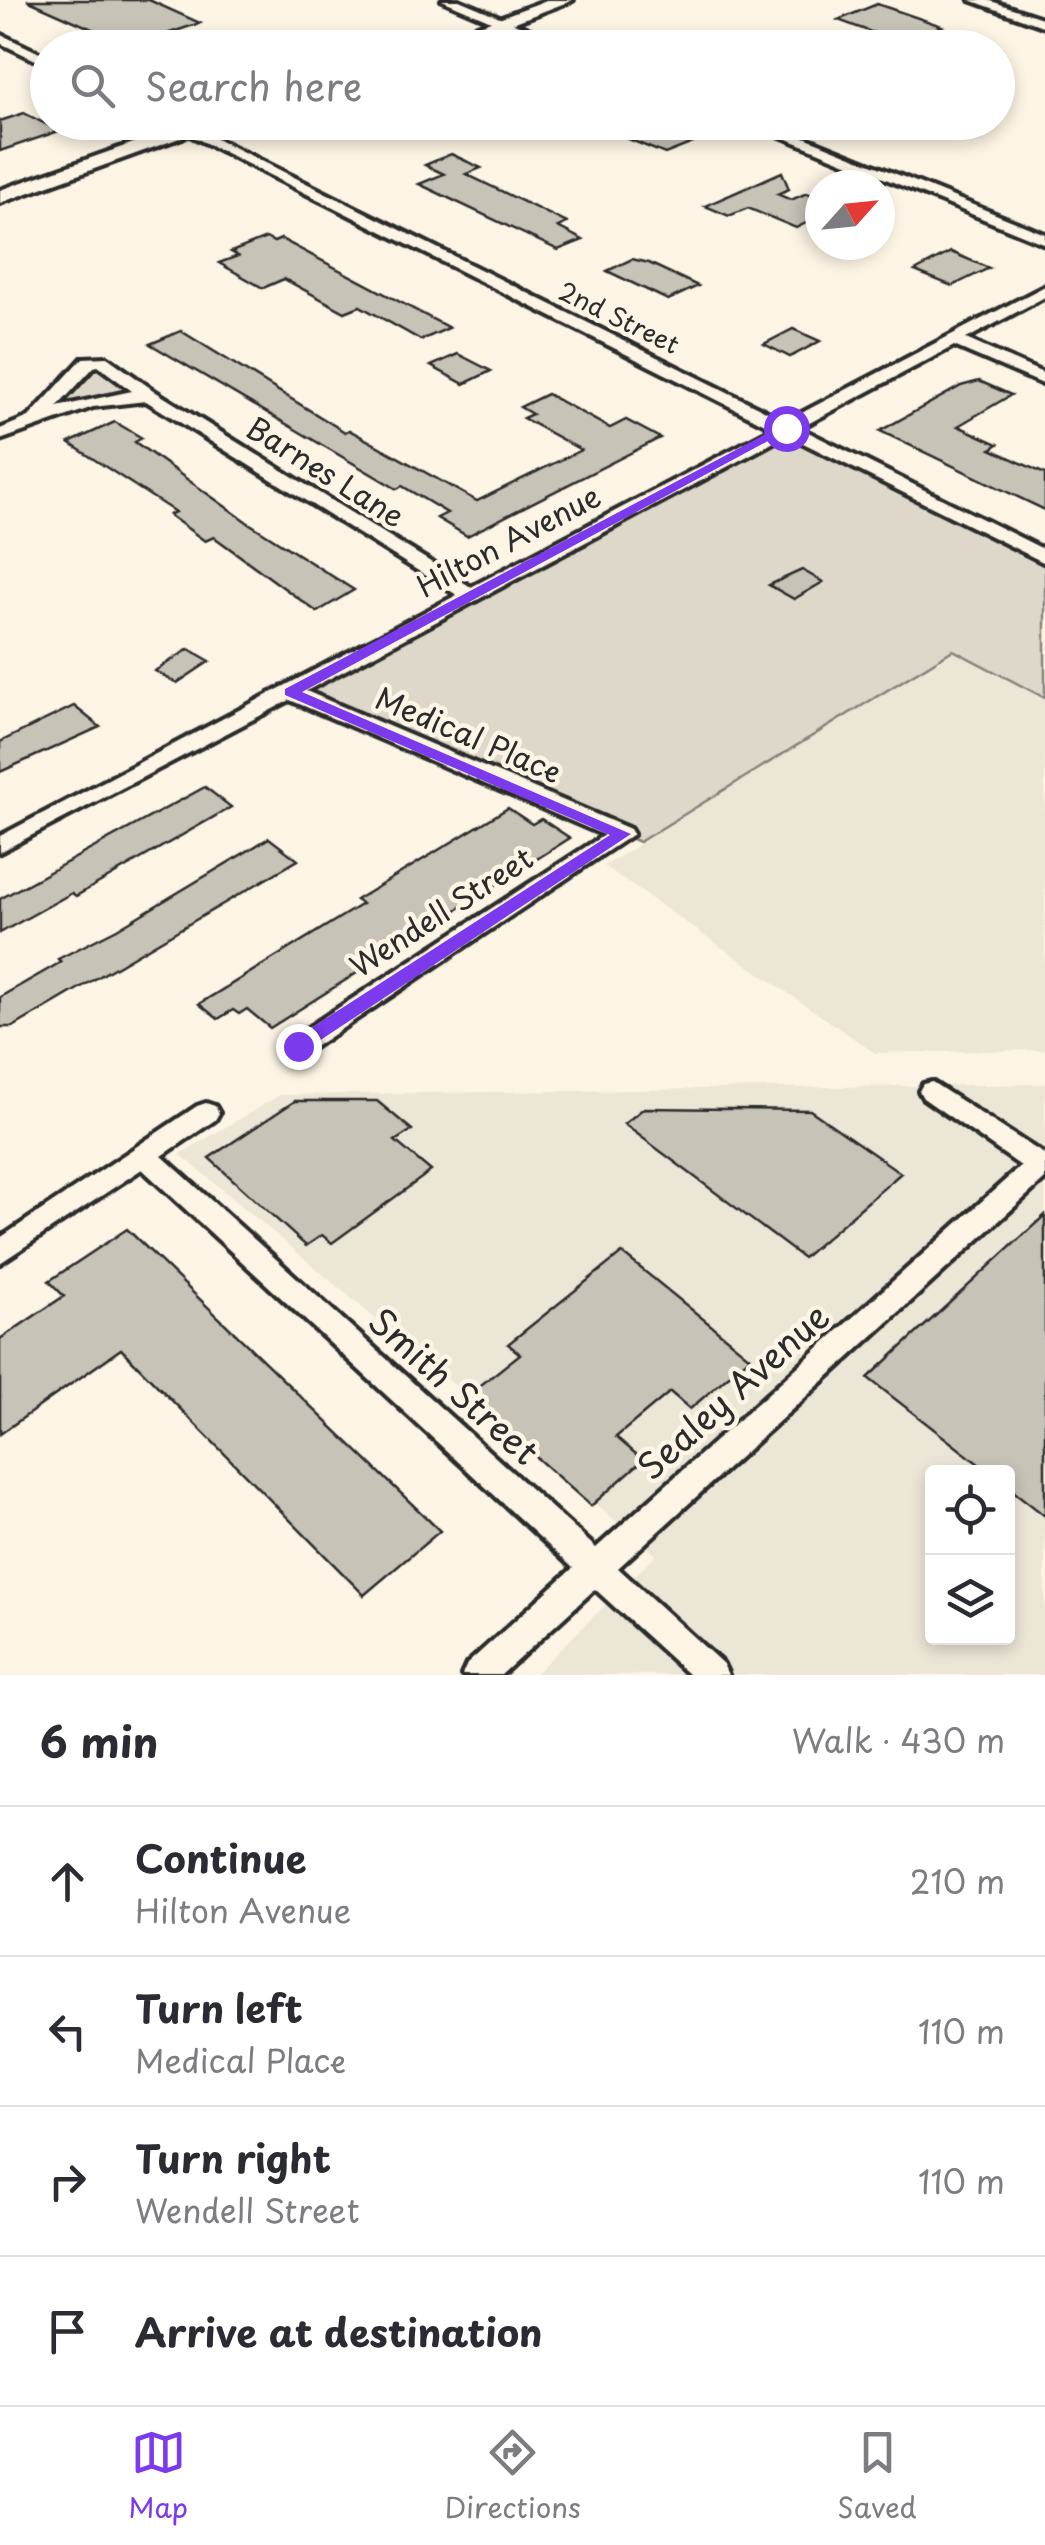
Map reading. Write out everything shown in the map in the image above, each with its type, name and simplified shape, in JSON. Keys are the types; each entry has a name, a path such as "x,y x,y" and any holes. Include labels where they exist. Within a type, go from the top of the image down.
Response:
{"street":[{"path":"448,0 522,30"},
{"path":"479,30 564,0"},
{"path":"976,0 1045,23"},
{"path":"0,38 30,53"},
{"path":"0,197 147,140"},
{"name":"2nd Street","path":"206,140 1045,557"},
{"path":"798,140 1045,239"},
{"name":"Hilton Avenue","path":"0,845 1045,291"},
{"path":"954,340 1045,380"},
{"name":"Barnes Lane","path":"35,421 89,362 101,361 150,396 472,596"},
{"name":"Barnes Lane","path":"0,435 80,402 113,395 150,396"},
{"name":"Medical Place","path":"290,692 622,834"},
{"name":"Wendell Street","path":"298,1046 622,834"},
{"path":"932,1092 1042,1167"},
{"path":"0,1252 206,1113"},
{"name":"Smith Street","path":"144,1155 712,1675"},
{"name":"Sealey Avenue","path":"478,1675 1042,1167"}],"shaded area":[{"path":"101,361 149,396 113,395 35,421 71,378"},
{"path":"790,430 1045,557 1045,698 953,650 639,842 290,693"},
{"path":"954,649 1045,698 1045,1050 875,1053 604,866"},
{"path":"1045,1084 1045,1675 534,1675 656,1555 180,1154 280,1095"}],"building":[{"path":"27,0 149,0 200,23 179,30 94,30"},
{"path":"877,4 942,26 932,30 865,30 838,20"},
{"path":"24,113 30,116 32,140 0,151 0,121"},
{"path":"631,140 693,143 665,154"},
{"path":"451,154 481,168 466,174 567,223 558,227 583,240 558,250 419,184 444,174 425,165"},
{"path":"782,172 789,189 777,194 791,200 805,194 805,224 796,228 748,208 729,216 705,206"},
{"path":"266,238 274,242 281,239 449,328 421,340 360,306 345,312 284,279 263,288 219,263 238,256 231,252"},
{"path":"951,252 989,268 952,286 915,271"},
{"path":"632,259 698,286 668,300 607,271"},
{"path":"793,329 820,341 790,357 764,344"},
{"path":"181,331 345,432 349,430 477,501 581,450 523,418 532,414 520,407 547,394 610,428 626,420 660,438 467,536 437,518 447,513 402,486 397,489 150,344"},
{"path":"458,354 491,371 464,384 431,366"},
{"path":"979,381 1011,395 958,426 998,444 991,449 1045,474 1045,510 880,431 961,386"},
{"path":"115,422 142,438 135,442 247,522 354,590 317,612 214,537 205,541 169,515 175,512 69,443"},
{"path":"802,570 823,582 794,599 769,585"},
{"path":"189,649 210,661 177,683 155,671"},
{"path":"74,706 100,727 0,772 0,742"},
{"path":"205,787 231,807 76,896 72,893 0,933 0,899"},
{"path":"508,808 532,824 541,819 570,838 270,1028 247,1009 239,1014 233,1010 218,1019 199,1004 362,904 356,900"},
{"path":"269,838 298,860 13,1027 0,1027 0,997 61,962 58,959 117,929"},
{"path":"295,1101 377,1101 412,1130 395,1141 431,1171 332,1243 322,1235 306,1246 209,1158"},
{"path":"644,1108 810,1110 901,1173 803,1258 624,1124"},
{"path":"1045,1215 1045,1516 1015,1492 1015,1465 980,1465 868,1378"},
{"path":"127,1229 440,1531 364,1595 121,1349 0,1434 0,1339 64,1296 49,1281"},
{"path":"622,1253 750,1357 690,1409 670,1392 616,1437 643,1460 591,1506 467,1396 520,1354 508,1344"}],"route":[{"path":"298,1046 622,834 290,692 786,428"}]}
